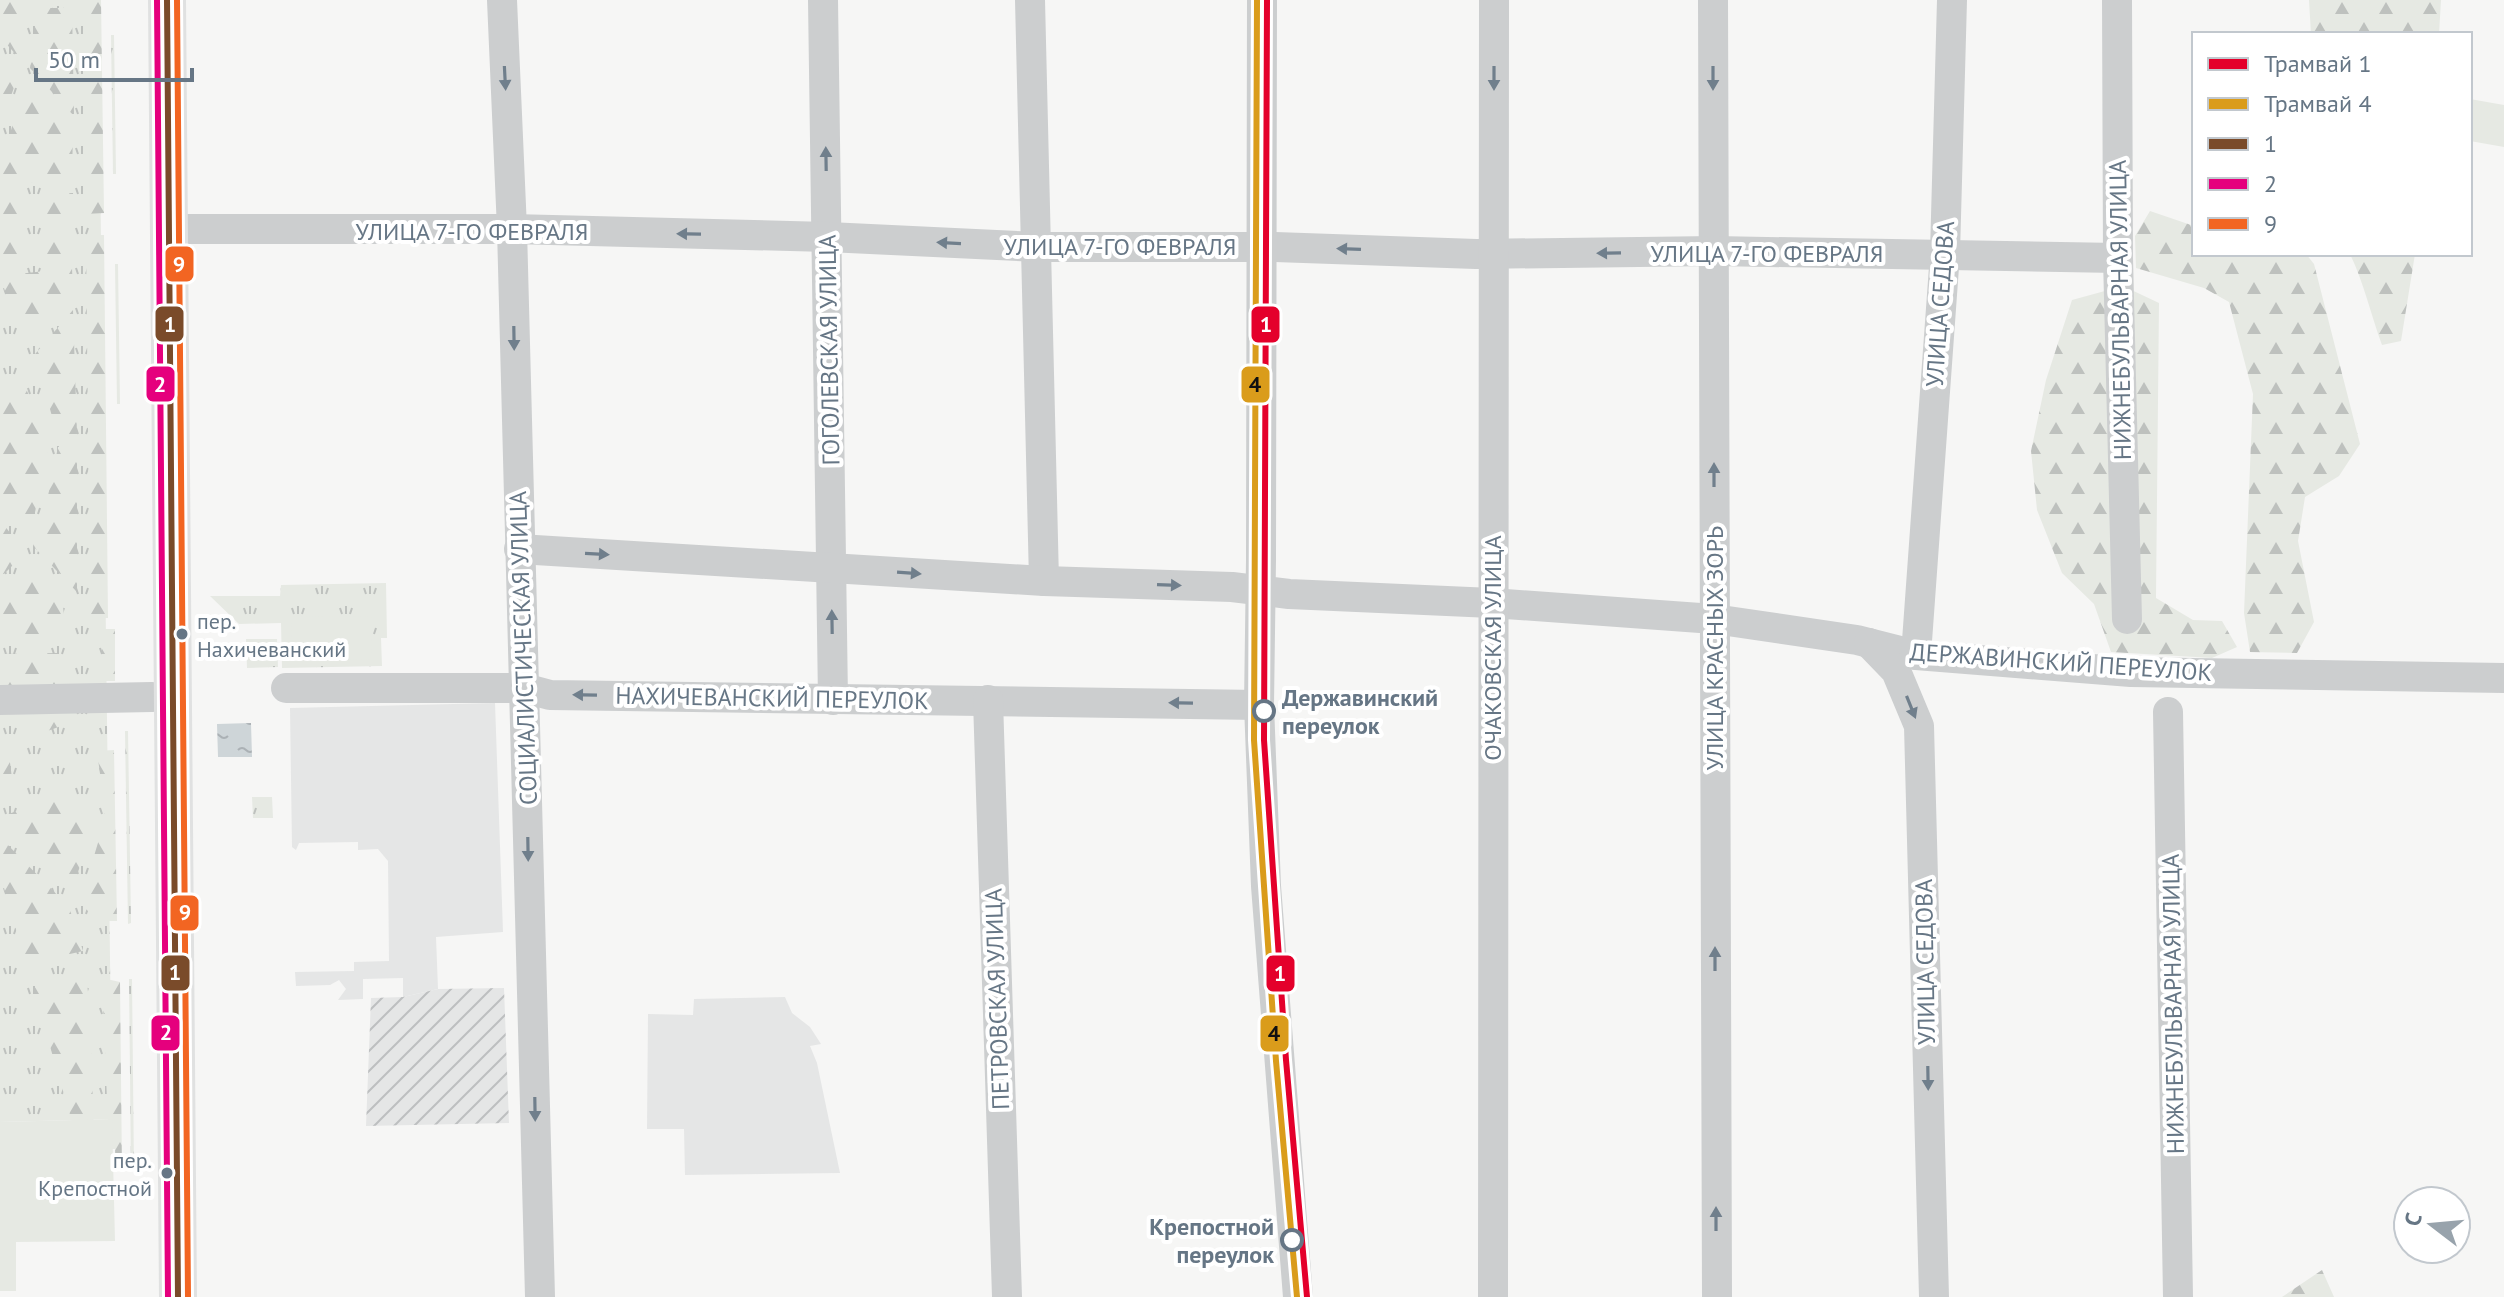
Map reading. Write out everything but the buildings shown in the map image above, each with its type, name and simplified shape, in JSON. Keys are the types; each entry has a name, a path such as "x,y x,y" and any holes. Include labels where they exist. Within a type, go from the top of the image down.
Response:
{"main road":[{"path":"146,0 155,1297"},
{"path":"167,0 178,1297"}],"street":[{"name":"СОЦИАЛИСТИЧЕСКАЯ УЛИЦА","path":"502,0 512,229 540,1297"},
{"name":"ГОГОЛЕВСКАЯ УЛИЦА","path":"823,0 833,700"},
{"path":"1030,0 1044,581"},
{"path":"1262,0 1259,705 1266,886 1298,1297"},
{"name":"ОЧАКОВСКАЯ УЛИЦА","path":"1493,1297 1494,0"},
{"name":"УЛИЦА КРАСНЫХ ЗОРЬ","path":"1713,0 1717,1297"},
{"name":"УЛИЦА СЕДОВА","path":"1916,655 1945,253 1952,0"},
{"name":"НИЖНЕБУЛЬВАРНАЯ УЛИЦА","path":"2117,0 2118,258 2127,619"},
{"name":"УЛИЦА 7-ГО ФЕВРАЛЯ","path":"169,229 512,229 828,237 1038,247 1260,247 1493,254 1715,251 2118,258"},
{"name":"ДЕРЖАВИНСКИЙ ПЕРЕУЛОК","path":"519,549 1044,581 1261,589 1289,594 1492,603 1714,619 1869,643 1916,655 2131,672 2504,678"},
{"name":"УЛИЦА СЕДОВА","path":"1869,643 1896,671 1919,726 1934,1297"},
{"name":"НАХИЧЕВАНСКИЙ ПЕРЕУЛОК","path":"286,688 524,688 550,695 1259,705"},
{"path":"0,700 152,697"},
{"name":"ПЕТРОВСКАЯ УЛИЦА","path":"988,700 1007,1297"},
{"name":"НИЖНЕБУЛЬВАРНАЯ УЛИЦА","path":"2168,712 2178,1297"}],"shaded area":[{"path":"495,703 503,932 436,937 438,989 403,997 403,978 363,979 363,999 338,1000 346,989 339,980 330,985 296,986 295,972 354,971 354,962 389,961 388,861 378,849 358,850 358,842 299,843 296,850 292,847 290,708"},
{"path":"504,988 509,1123 366,1126 371,998 403,997 438,989"},
{"path":"785,997 792,1013 810,1027 821,1044 810,1046 817,1063 840,1173 685,1175 684,1129 647,1129 648,1014 693,1015 694,999"}],"green space":[{"path":"0,0 98,0 112,1119 0,1122"},
{"path":"0,0 29,0 21,60 0,37"},
{"path":"83,0 101,0 104,213 85,214"},
{"path":"2309,0 2441,0 2439,32 2311,32"},
{"path":"37,8 72,8 74,116 30,68"},
{"path":"111,35 114,35 116,174 113,174"},
{"path":"0,52 20,71 0,126"},
{"path":"27,78 73,128 72,181 0,183 0,166"},
{"path":"2472,99 2504,105 2504,147 2472,141"},
{"path":"73,193 74,217 0,219 0,196"},
{"path":"2150,211 2192,225 2192,256 2308,256 2314,264 2360,444 2339,476 2305,497 2298,541 2314,622 2297,653 2250,652 2244,613 2253,394 2229,302 2204,288 2136,268 2135,236"},
{"path":"86,235 104,235 108,618 90,618"},
{"path":"72,240 72,258 0,259 0,241"},
{"path":"2351,256 2415,256 2401,341 2382,345"},
{"path":"115,264 118,264 120,404 117,404"},
{"path":"72,268 73,295 24,348 0,276"},
{"path":"2123,286 2159,303 2156,598 2193,620 2222,621 2237,647 2212,658 2111,652 2094,604 2062,573 2037,510 2031,451 2046,380 2072,300"},
{"path":"73,310 77,434 58,438 45,391 30,360"},
{"path":"19,372 49,443 33,522 26,538 0,505 0,395"},
{"path":"77,445 77,592 33,546 42,525 58,447"},
{"path":"0,520 22,548 14,564 0,578"},
{"path":"29,556 58,592 64,613 62,623 57,635 0,638 0,593 13,581"},
{"path":"386,583 387,638 381,638 382,666 282,668 281,623 239,624 210,596 280,596 281,585"},
{"path":"371,616 372,659 292,660 291,617"},
{"path":"102,629 115,629 115,681 102,681"},
{"path":"246,639 277,639 278,667 247,668"},
{"path":"59,653 59,690 0,691 0,654"},
{"path":"28,705 68,714 64,725 39,734 28,722"},
{"path":"125,731 128,731 131,923 128,924"},
{"path":"114,750 117,921 104,921 103,915 92,915 80,903 105,812 97,751"},
{"path":"0,755 9,755 13,786 10,792 0,795"},
{"path":"252,797 272,797 273,818 253,818"},
{"path":"52,800 67,805 68,810 89,808 91,816 88,838 71,893 11,830 8,814"},
{"path":"0,837 69,907 83,951 26,964 0,874"},
{"path":"86,976 94,1130 75,1132 33,988"},
{"path":"102,978 120,982 122,1172 116,1172 115,1149 109,1149"},
{"path":"129,979 132,979 134,1171 131,1171"},
{"path":"112,1119 115,1241 16,1242 16,1291 0,1291 0,1122"},
{"path":"2322,1270 2334,1297 2282,1297"}],"water":[{"path":"251,723 252,757 218,757 217,724"}],"tram line":[{"name":"4","path":"1257,0 1254,740 1276,1061 1297,1297"},
{"name":"1","path":"1267,0 1264,740 1286,1060 1307,1297"}],"transit line":[{"name":"2","path":"157,0 168,1297"},
{"name":"1","path":"167,0 178,1297"},
{"name":"9","path":"177,0 188,1297"}],"place":[{"name":"пер. Нахичеванский","path":"182,634"},
{"name":"Державинский переулок","path":"1264,711"},
{"name":"пер. Крепостной","path":"167,1173"},
{"name":"Крепостной переулок","path":"1292,1240"}]}
